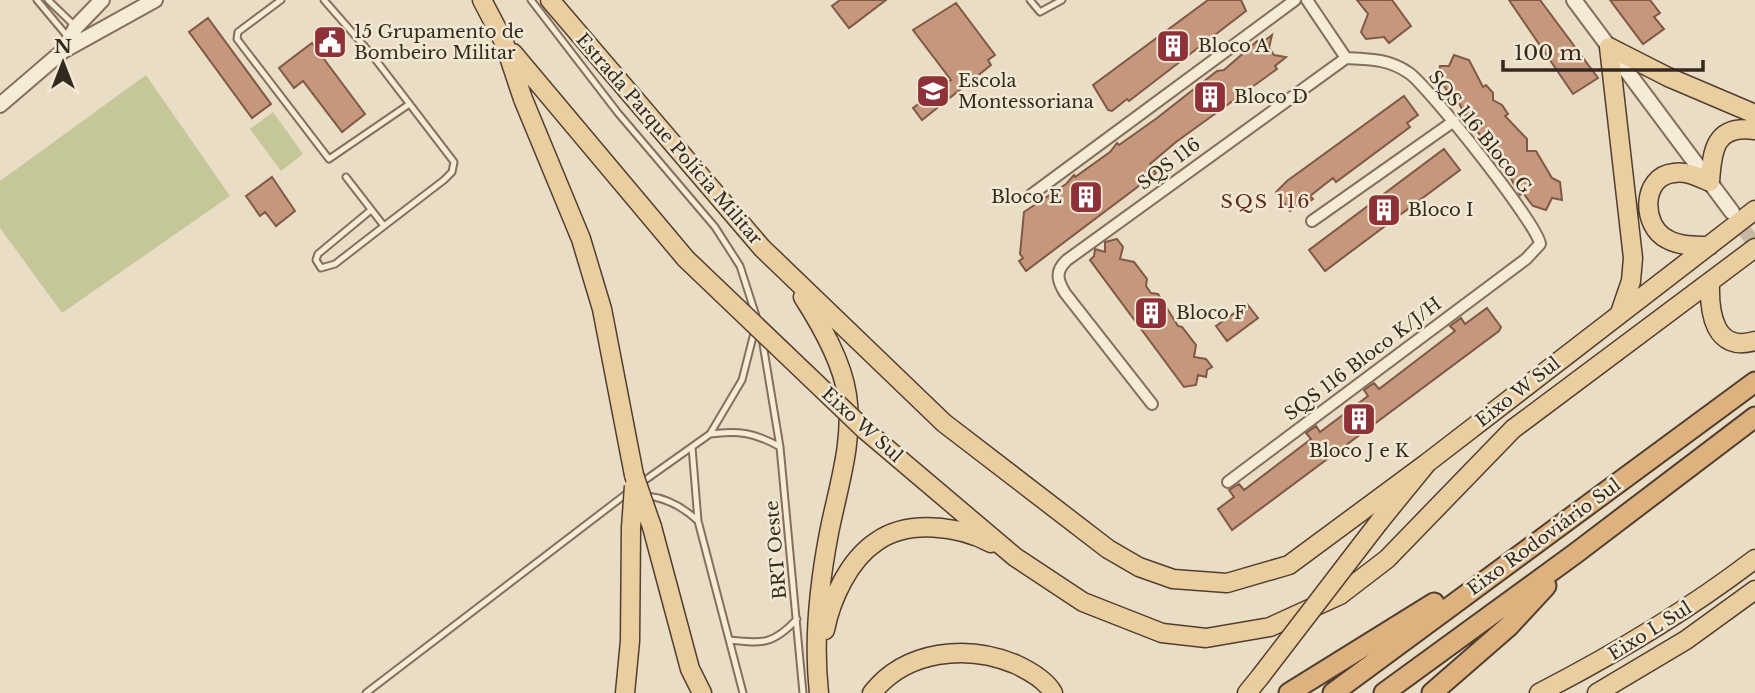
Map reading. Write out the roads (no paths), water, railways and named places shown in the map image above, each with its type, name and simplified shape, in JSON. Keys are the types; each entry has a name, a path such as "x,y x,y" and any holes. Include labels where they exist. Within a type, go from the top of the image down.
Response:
{"highway":[{"name":"Eixo Rodoviário Sul","path":"1333,693 1755,382"},
{"name":"Eixo Rodoviário Sul","path":"1384,693 1576,553 1755,417"},
{"path":"1289,693 1545,535"},
{"path":"1432,693 1509,626 1576,553"}],"main road":[{"path":"482,0 504,42 523,99 581,239 603,309 634,475 652,527 690,669 702,693"},
{"name":"Estrada Parque Polícia Militar","path":"550,0 762,248 790,276"},
{"name":"Eixo W Sul","path":"504,42 686,259 865,430 1015,557 1083,603 1163,633 1206,638 1270,627 1340,595 1387,559 1513,429 1755,248"},
{"path":"1609,47 1658,72 1755,114"},
{"path":"1609,47 1633,258 1631,281 1620,313"},
{"path":"1709,246 1677,243 1658,233 1648,200 1654,184 1672,173 1688,173 1710,182 1712,154 1722,137 1734,130 1755,130"},
{"name":"Eixo W Sul","path":"1247,693 1427,463 1755,210"},
{"path":"790,276 944,423 1036,496 1108,549 1139,567 1173,579 1227,583 1289,565 1427,463"},
{"path":"790,276 814,315 836,360 847,393 849,424 844,467 823,569 816,670 819,693"},
{"path":"1710,282 1709,314 1715,327 1732,341 1755,341"},
{"path":"625,693 630,641 634,475"},
{"path":"816,670 836,593 852,568 876,541 925,528 952,529 972,533 1015,557"},
{"name":"Eixo L Sul","path":"1539,693 1611,656 1714,590 1755,559"},
{"name":"Eixo L Sul","path":"1597,693 1686,640 1755,590"},
{"path":"1617,693 1686,640"},
{"path":"872,693 881,681 915,660 954,652 996,656 1026,669 1053,693"}],"street":[{"path":"0,105 73,40 102,0"},
{"path":"73,40 155,0"},
{"path":"1031,195 1295,0"},
{"path":"1307,0 1346,58"},
{"path":"1573,0 1732,212"},
{"name":"SQS 116 Bloco G","path":"1346,58 1380,60 1396,65 1412,75 1454,121 1539,237 1539,247 1518,264"},
{"name":"SQS 116","path":"1152,404 1059,283 1059,270 1067,260 1346,58"},
{"path":"1312,221 1454,121"},
{"name":"SQS 116 Bloco K/J/H","path":"1228,482 1518,264"}],"lane":[{"path":"37,0 73,40"},
{"path":"48,0 73,40"},
{"path":"281,0 238,32 237,39 330,159 408,104"},
{"path":"324,0 451,154 454,166 444,180 335,264 321,268 316,260 318,254 371,210"},
{"name":"BRT Oeste","path":"531,0 618,113 715,227 740,266 757,319 768,362 780,447 797,619 779,639 752,643 730,639"},
{"path":"1030,0 1040,12 1062,0"},
{"path":"345,177 384,226"},
{"path":"366,693 619,499 710,434 742,380 757,319"},
{"path":"710,434 733,431 760,435 780,447"},
{"path":"692,447 698,521 743,693"},
{"path":"619,499 662,498 687,510 698,521"},
{"path":"797,619 803,693"}],"tunnel":[{"path":"1733,214 1755,245"}],"place":[{"name":"15 Grupamento de Bombeiro Militar","path":"330,42"},
{"name":"Bloco A","path":"1173,46"},
{"name":"Escola Montessoriana","path":"933,91"},
{"name":"Bloco D","path":"1210,97"},
{"name":"Bloco E","path":"1086,197"},
{"name":"Bloco I","path":"1384,210"},
{"name":"Bloco F","path":"1151,313"},
{"name":"Bloco J e K","path":"1359,419"}],"district":[{"name":"SQS 116","path":"1266,201"}]}
